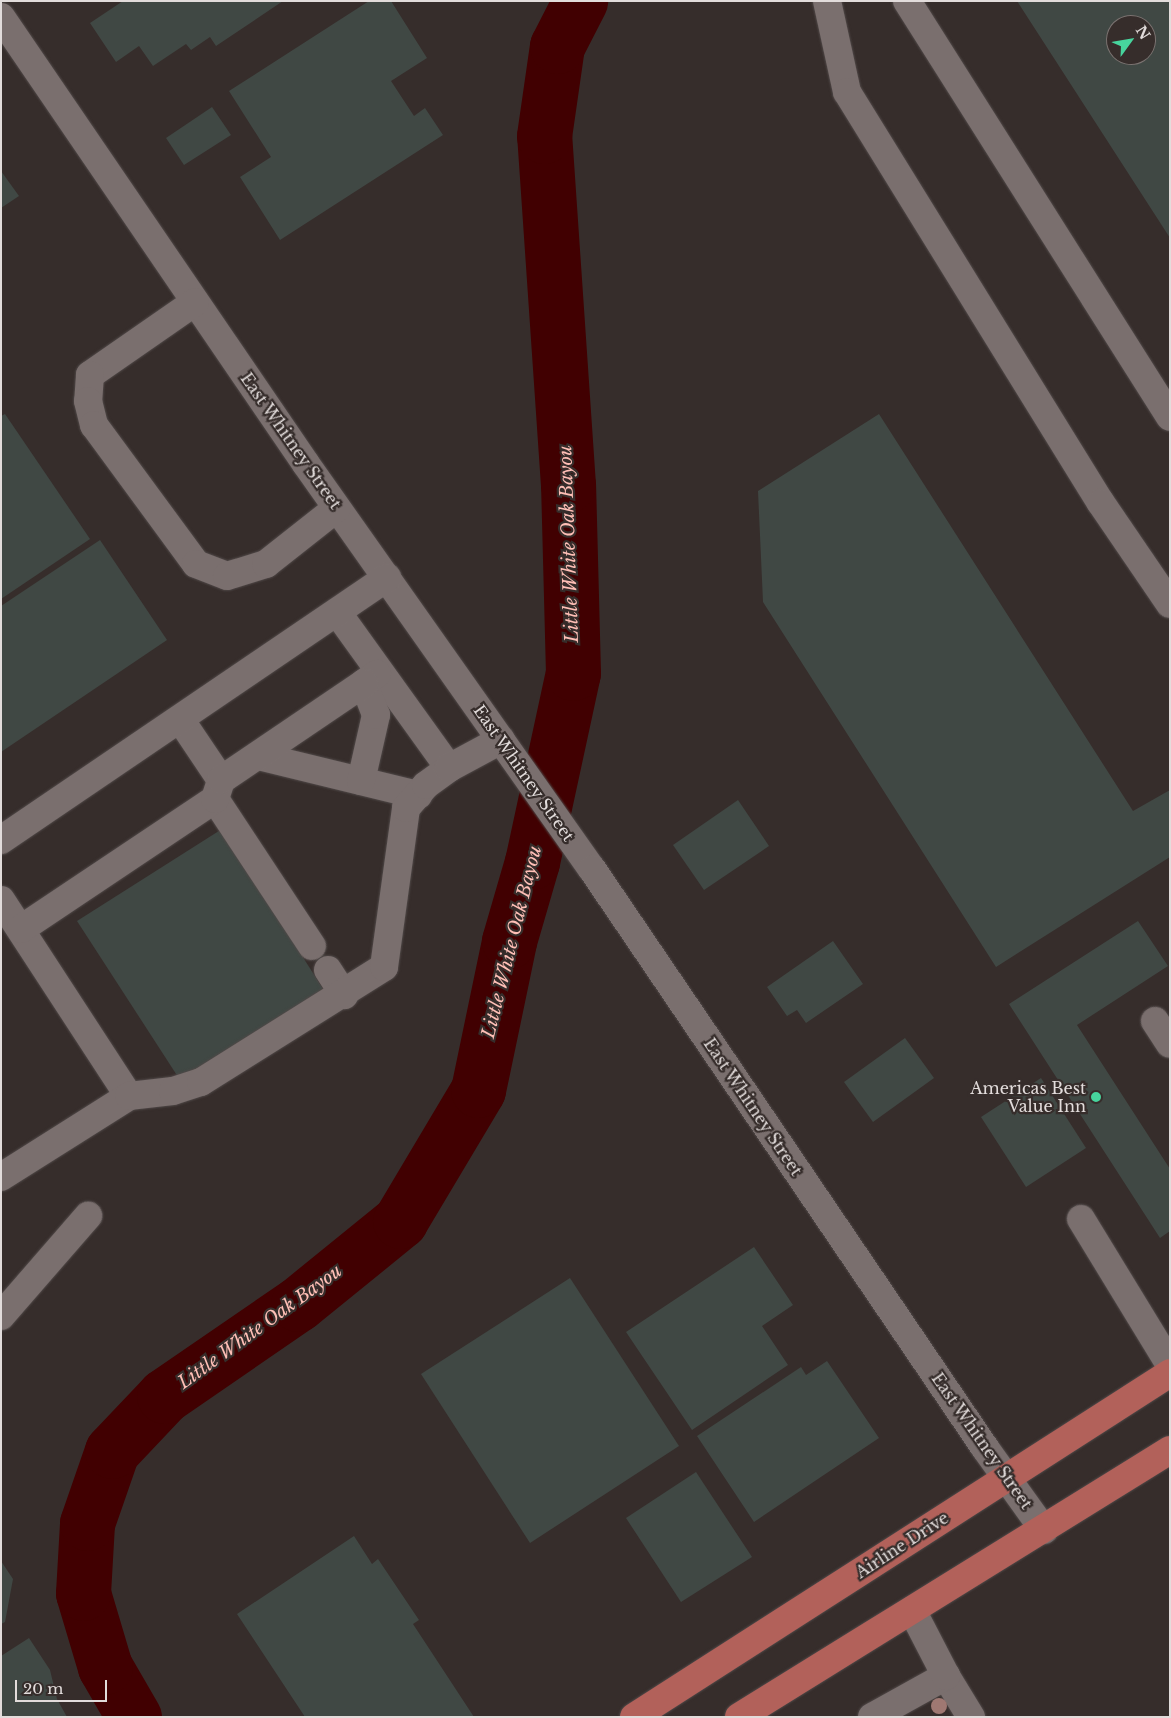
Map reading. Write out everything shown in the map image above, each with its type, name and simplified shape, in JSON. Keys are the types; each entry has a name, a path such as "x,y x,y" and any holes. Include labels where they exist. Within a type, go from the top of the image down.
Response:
{"main road":[{"name":"Airline Drive","path":"634,1717 1170,1373"},
{"path":"739,1717 1044,1530 1170,1450"}],"street":[{"path":"827,1 847,92 1101,503 1170,604"},
{"path":"907,1 1170,417"},
{"name":"East Whitney Street","path":"1,17 337,508 592,869 1006,1478 1044,1530"},
{"path":"195,302 90,375 88,401 94,425 196,564 227,576 266,564 337,508"},
{"path":"1,840 387,578"},
{"path":"337,612 371,678 449,768"},
{"path":"21,929 218,790 258,756 371,678"},
{"path":"362,781 376,715 371,678"},
{"path":"180,719 218,790 312,946"},
{"path":"1,1177 129,1096 173,1092 201,1082 344,995 384,967 406,808 418,795 494,730"},
{"path":"258,756 418,795"},
{"path":"1,900 129,1096"},
{"path":"328,970 344,995"},
{"path":"1155,1021 1170,1044"},
{"path":"1,1316 88,1216"},
{"path":"1081,1219 1170,1365"},
{"path":"912,1610 946,1676 971,1717"},
{"path":"872,1717 946,1676"}],"building":[{"path":"123,1 283,1 216,46 210,37 191,50 186,44 153,66 139,46 116,62 90,23"},
{"path":"369,1 391,1 427,58 391,81 414,116 425,108 443,135 280,240 240,177 271,157 229,91"},
{"path":"1017,1 1170,1 1170,238"},
{"path":"212,107 231,135 184,165 166,138"},
{"path":"1,171 19,196 1,208"},
{"path":"5,414 90,539 1,599 1,416"},
{"path":"879,414 1133,811 1170,790 1170,857 996,967 763,602 758,491"},
{"path":"100,540 167,640 1,752 1,606"},
{"path":"738,800 769,846 704,890 673,845"},
{"path":"222,829 323,989 180,1080 77,921"},
{"name":"Americas Best Value Inn","path":"1138,921 1168,966 1077,1025 1170,1169 1170,1231 1160,1238 1009,1004"},
{"path":"833,941 863,984 806,1023 797,1010 787,1016 767,987"},
{"path":"905,1038 934,1078 873,1122 844,1082"},
{"path":"1041,1078 1086,1148 1026,1187 981,1117"},
{"path":"754,1247 793,1305 762,1326 788,1365 692,1430 626,1332"},
{"path":"570,1278 679,1446 530,1543 421,1374"},
{"path":"827,1361 879,1438 754,1522 697,1436 801,1367 806,1375"},
{"path":"696,1472 752,1557 681,1602 626,1518"},
{"path":"354,1536 372,1564 378,1559 419,1620 413,1624 474,1717 305,1717 237,1614"},
{"path":"1,1561 13,1579 5,1622 1,1624"},
{"path":"29,1638 50,1670 57,1699 67,1717 1,1717 1,1656"}],"waterway":[{"name":"Little White Oak Bayou","path":"134,1717 105,1667 83,1593 87,1523 112,1451 164,1396 298,1304 400,1221 478,1090 509,941 532,862 573,673 568,485 544,136 557,46 580,1"}],"place":[{"name":"Americas Best Value Inn","path":"1096,1097"}]}
